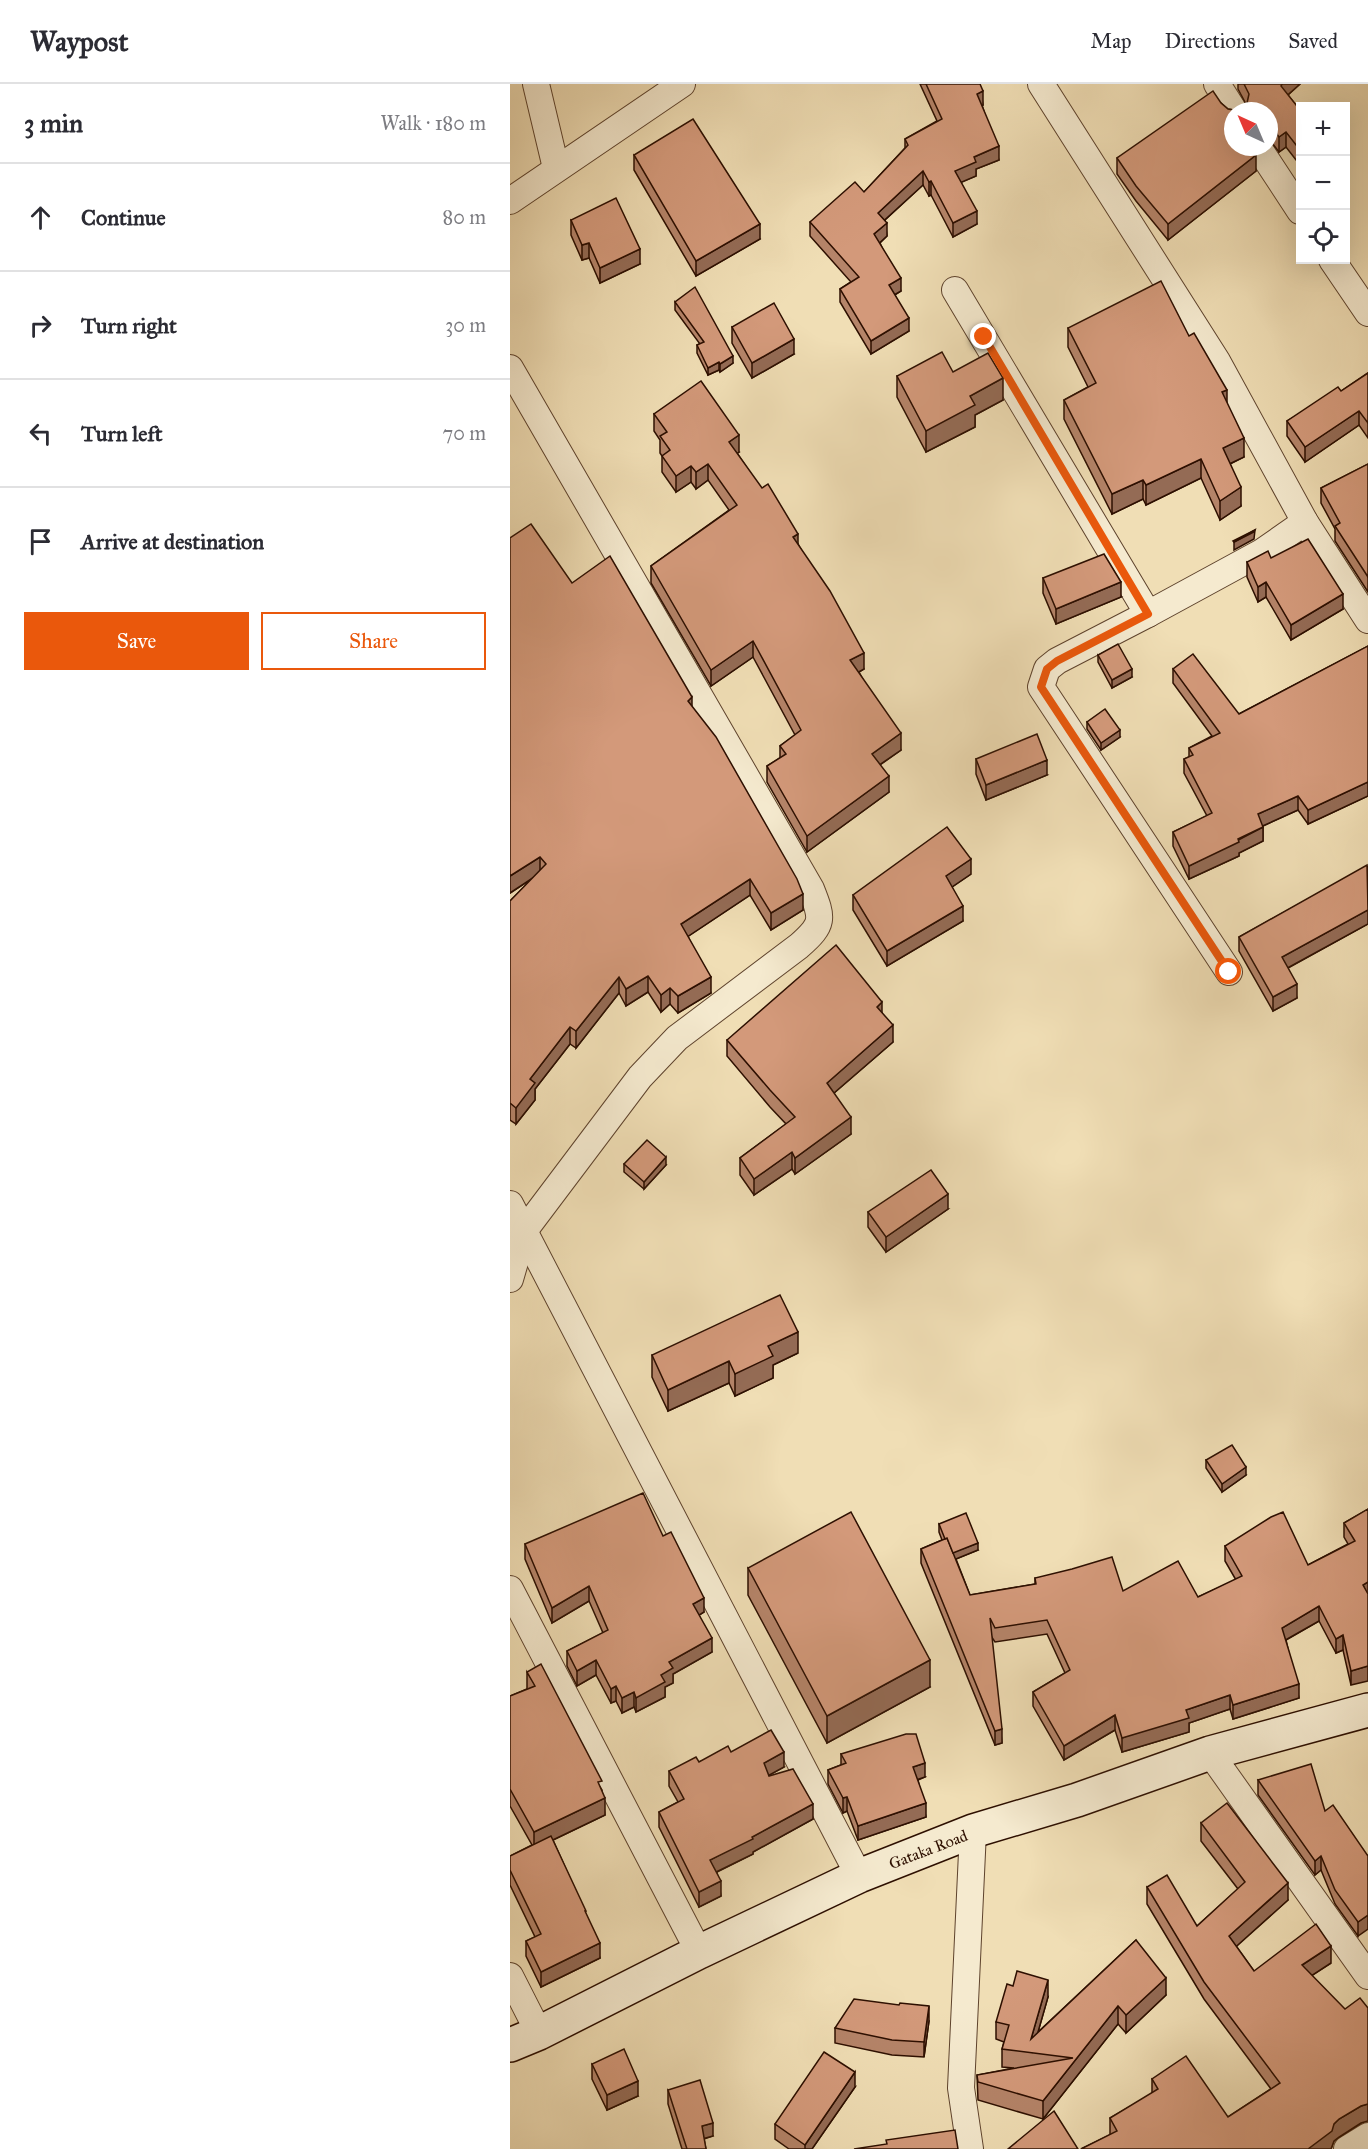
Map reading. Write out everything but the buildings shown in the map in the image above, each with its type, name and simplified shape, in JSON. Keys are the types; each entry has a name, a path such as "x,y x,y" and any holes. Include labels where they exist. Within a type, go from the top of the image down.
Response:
{"street":[{"path":"536,84 556,168"},
{"path":"510,201 682,84"},
{"path":"1041,84 1217,361 1305,522 1368,620"},
{"path":"1217,84 1228,102"},
{"path":"1264,156 1299,210"},
{"path":"1335,264 1368,313"},
{"path":"955,290 1148,614"},
{"path":"510,368 811,889 820,912 816,931 677,1038 640,1077 524,1231 510,1279"},
{"path":"1229,972 1041,687 1047,669 1057,661 1262,552 1305,522"},
{"path":"510,1204 859,1876"},
{"path":"510,1589 699,1952"},
{"name":"Gataka Road","path":"524,2039 859,1876 973,1831 1077,1800 1210,1753 1368,1710"},
{"path":"1210,1753 1368,1976"},
{"path":"970,2149 961,2088 973,1831"},
{"path":"510,1976 524,2039"},
{"path":"1347,2149 1368,2136"}],"route":[{"path":"984,337 1148,614 1057,661 1047,669 1041,687 1229,972"}]}
